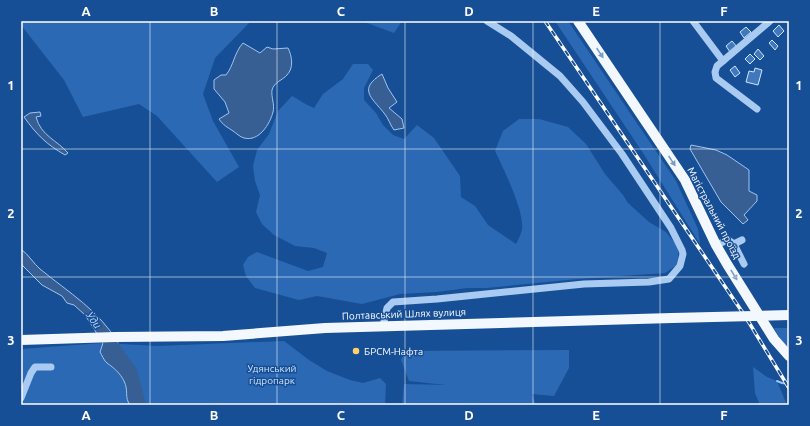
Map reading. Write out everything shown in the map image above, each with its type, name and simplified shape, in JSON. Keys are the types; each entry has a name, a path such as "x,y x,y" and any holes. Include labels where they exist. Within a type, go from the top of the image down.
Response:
{"main road":[{"name":"Магістральний проїзд","path":"578,21 685,180 716,245 774,339 789,356"},
{"name":"Полтавський Шлях вулиця","path":"21,340 223,336 325,328 789,315"}],"street":[{"path":"382,326 387,308 393,302 584,284 649,282 669,279 680,266 683,254 671,228 622,154 583,102 560,76 511,36 487,21"},
{"path":"693,21 723,61"},
{"path":"757,109 716,78 715,72 717,66 770,21"},
{"path":"716,245 728,240 734,244 744,264"},
{"path":"734,244 742,240"},
{"path":"21,398 35,367 51,368"}],"green space":[{"path":"21,21 251,21 215,58 203,94 213,121 239,167 217,182 157,116 139,104 83,117 64,80 21,25"},
{"path":"362,21 402,21 394,33"},
{"path":"555,21 568,21 676,181 698,229 700,244 643,153"},
{"path":"353,64 368,64 373,70 364,88 364,100 376,113 383,125 393,135 404,139 417,125 434,138 460,176 461,197 475,206 488,225 516,244 522,230 520,212 513,190 495,151 503,131 519,119 539,119 568,127 586,144 605,174 628,203 649,222 666,232 679,248 677,265 665,273 400,294 362,304 317,296 299,300 255,288 246,276 243,265 248,257 257,252 308,271 323,267 327,253 314,248 295,246 274,235 262,224 256,212 260,195 255,181 253,166 257,150 269,134 278,111 292,96 314,108 323,94 343,79"},
{"path":"774,328 789,328 789,349 778,336"},
{"name":"Удянський гідропарк","path":"284,341 309,360 327,371 350,380 363,383 380,378 386,384 385,405 21,405 21,349 103,343 157,346"},
{"path":"569,350 569,368 554,396 532,394 536,405 402,405 404,384 446,385 409,381 401,360 405,351"},
{"path":"753,367 767,377 777,381 787,405 760,405 755,393"}],"water":[{"path":"243,43 260,53 267,47 273,49 288,48 292,62 289,72 273,87 272,117 259,135 249,139 240,136 225,126 219,119 229,113 225,102 214,89 214,80 221,75 226,75"},
{"path":"382,74 388,88 397,102 389,108 402,119 404,128 394,130 386,115 371,98 369,93 370,84"},
{"path":"40,112 41,116 36,117 38,123 45,133 64,148 68,153 65,155 42,139 24,117 30,113"},
{"path":"691,145 716,150 727,155 749,170 749,191 757,195 757,201 744,215 748,220 743,224 721,202 690,149"},
{"path":"21,249 40,269 93,312 111,332 118,343 114,353 125,362 127,367 126,369 139,395 141,405 130,405 128,402 124,381 119,373 104,359 100,352 103,343 85,315 74,305 67,303 62,296 42,285 23,266 21,263"}],"building":[{"path":"779,25 784,31 778,37 773,31"},
{"path":"746,27 751,32 744,38 740,32"},
{"path":"772,40 778,46 775,50 769,43"},
{"path":"732,41 737,47 730,52 726,46"},
{"path":"758,49 764,56 760,60 754,54"},
{"path":"750,54 755,59 750,64 745,59"},
{"path":"735,66 740,73 735,77 730,70"},
{"path":"755,68 762,70 758,85 746,82 749,71 754,72"}],"waterway":[{"name":"Уди","path":"106,337 131,371 140,405"},
{"path":"777,381 789,384"}],"railway":[{"path":"545,21 745,316 789,388"}],"place":[{"name":"БРСМ-Нафта","path":"356,351"}]}
